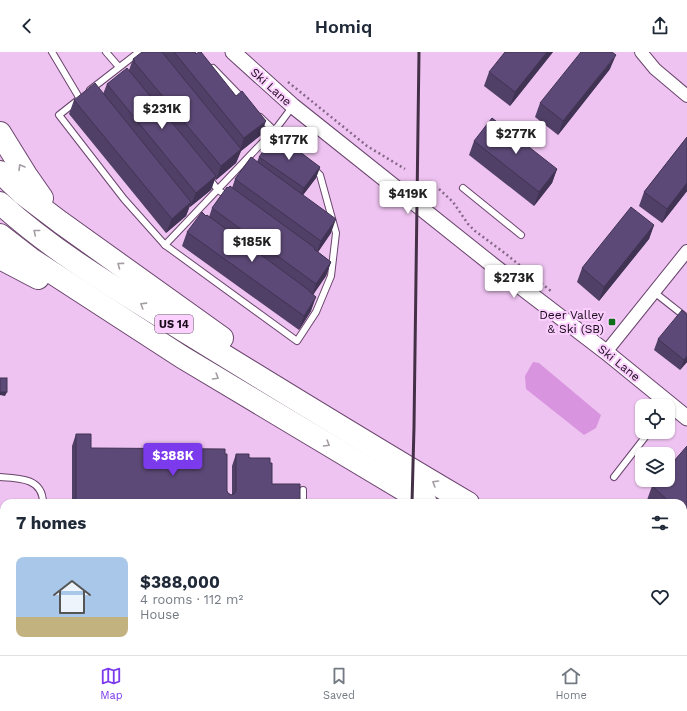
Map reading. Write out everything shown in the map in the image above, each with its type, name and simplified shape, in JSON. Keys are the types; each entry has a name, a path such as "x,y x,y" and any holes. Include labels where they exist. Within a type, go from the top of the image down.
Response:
{"highway":[{"path":"0,132 26,175 60,222"},
{"name":"US 14","path":"0,172 23,194 60,222 355,436"},
{"name":"US 14","path":"0,203 63,254 119,290 355,436 461,499"},
{"name":"US 14","path":"0,235 31,259 182,357 419,499"},
{"path":"0,258 182,357"}],"street":[{"name":"Ski Lane","path":"233,52 293,106 606,352 661,399"},
{"path":"641,52 655,69 687,96"},
{"path":"606,352 687,251"},
{"name":"Ski Lane","path":"675,410 687,418"}],"lane":[{"path":"52,52 80,99"},
{"path":"106,52 122,75"},
{"path":"139,52 59,115 124,200 166,246 297,341 318,308 331,276 336,233 320,175 310,165"},
{"path":"208,63 246,102"},
{"path":"90,91 95,97"},
{"path":"166,246 273,131 293,106"},
{"path":"257,114 294,150"},
{"path":"238,157 243,164 249,168"},
{"path":"203,172 218,190 237,203"},
{"path":"463,188 521,235"},
{"path":"188,211 199,221"},
{"path":"328,225 335,229"},
{"path":"326,267 332,272"},
{"path":"654,292 687,318"},
{"path":"311,303 318,308"},
{"path":"614,477 644,439"},
{"path":"0,477 24,478 36,485 43,499"},
{"path":"303,490 303,499"}],"path":[{"path":"287,80 367,146 404,169"},
{"path":"439,189 453,202 468,224 475,231 506,254 558,297"}],"shaded area":[{"path":"533,362 539,363 601,415 596,428 584,435 526,389 525,376"}],"building":[{"path":"142,52 162,52 241,149 221,166 134,62 135,61 133,59"},
{"path":"174,52 195,52 196,54 201,52 236,96 242,91 266,121 244,138"},
{"path":"505,52 547,52 515,92 489,72"},
{"path":"581,52 612,52 616,55 563,121 540,103"},
{"path":"127,68 216,176 196,193 107,84"},
{"path":"95,83 191,202 172,219 74,100"},
{"path":"492,118 557,169 539,192 474,141"},
{"path":"276,134 320,167 304,188 259,157"},
{"path":"687,137 687,183 667,209 644,192"},
{"path":"251,157 336,219 321,241 235,179"},
{"path":"230,186 315,248 314,249 331,262 316,284 212,208 227,187 228,188"},
{"path":"631,207 654,225 604,287 582,268"},
{"path":"202,212 310,291 316,297 304,316 187,232"},
{"path":"682,310 687,315 687,356 684,360 658,339"},
{"path":"0,378 7,378 7,392 0,392"},
{"path":"76,434 91,434 91,448 225,449 225,454 227,454 227,491 231,495 236,491 236,454 249,454 249,458 270,458 270,463 272,463 272,484 300,484 300,499 76,499"},
{"path":"687,446 687,499 667,499 653,487 675,487 675,460"}],"railway":[{"path":"412,499 419,52"}],"place":[{"name":"Deer Valley & Ski (SB)","path":"612,322"}]}
